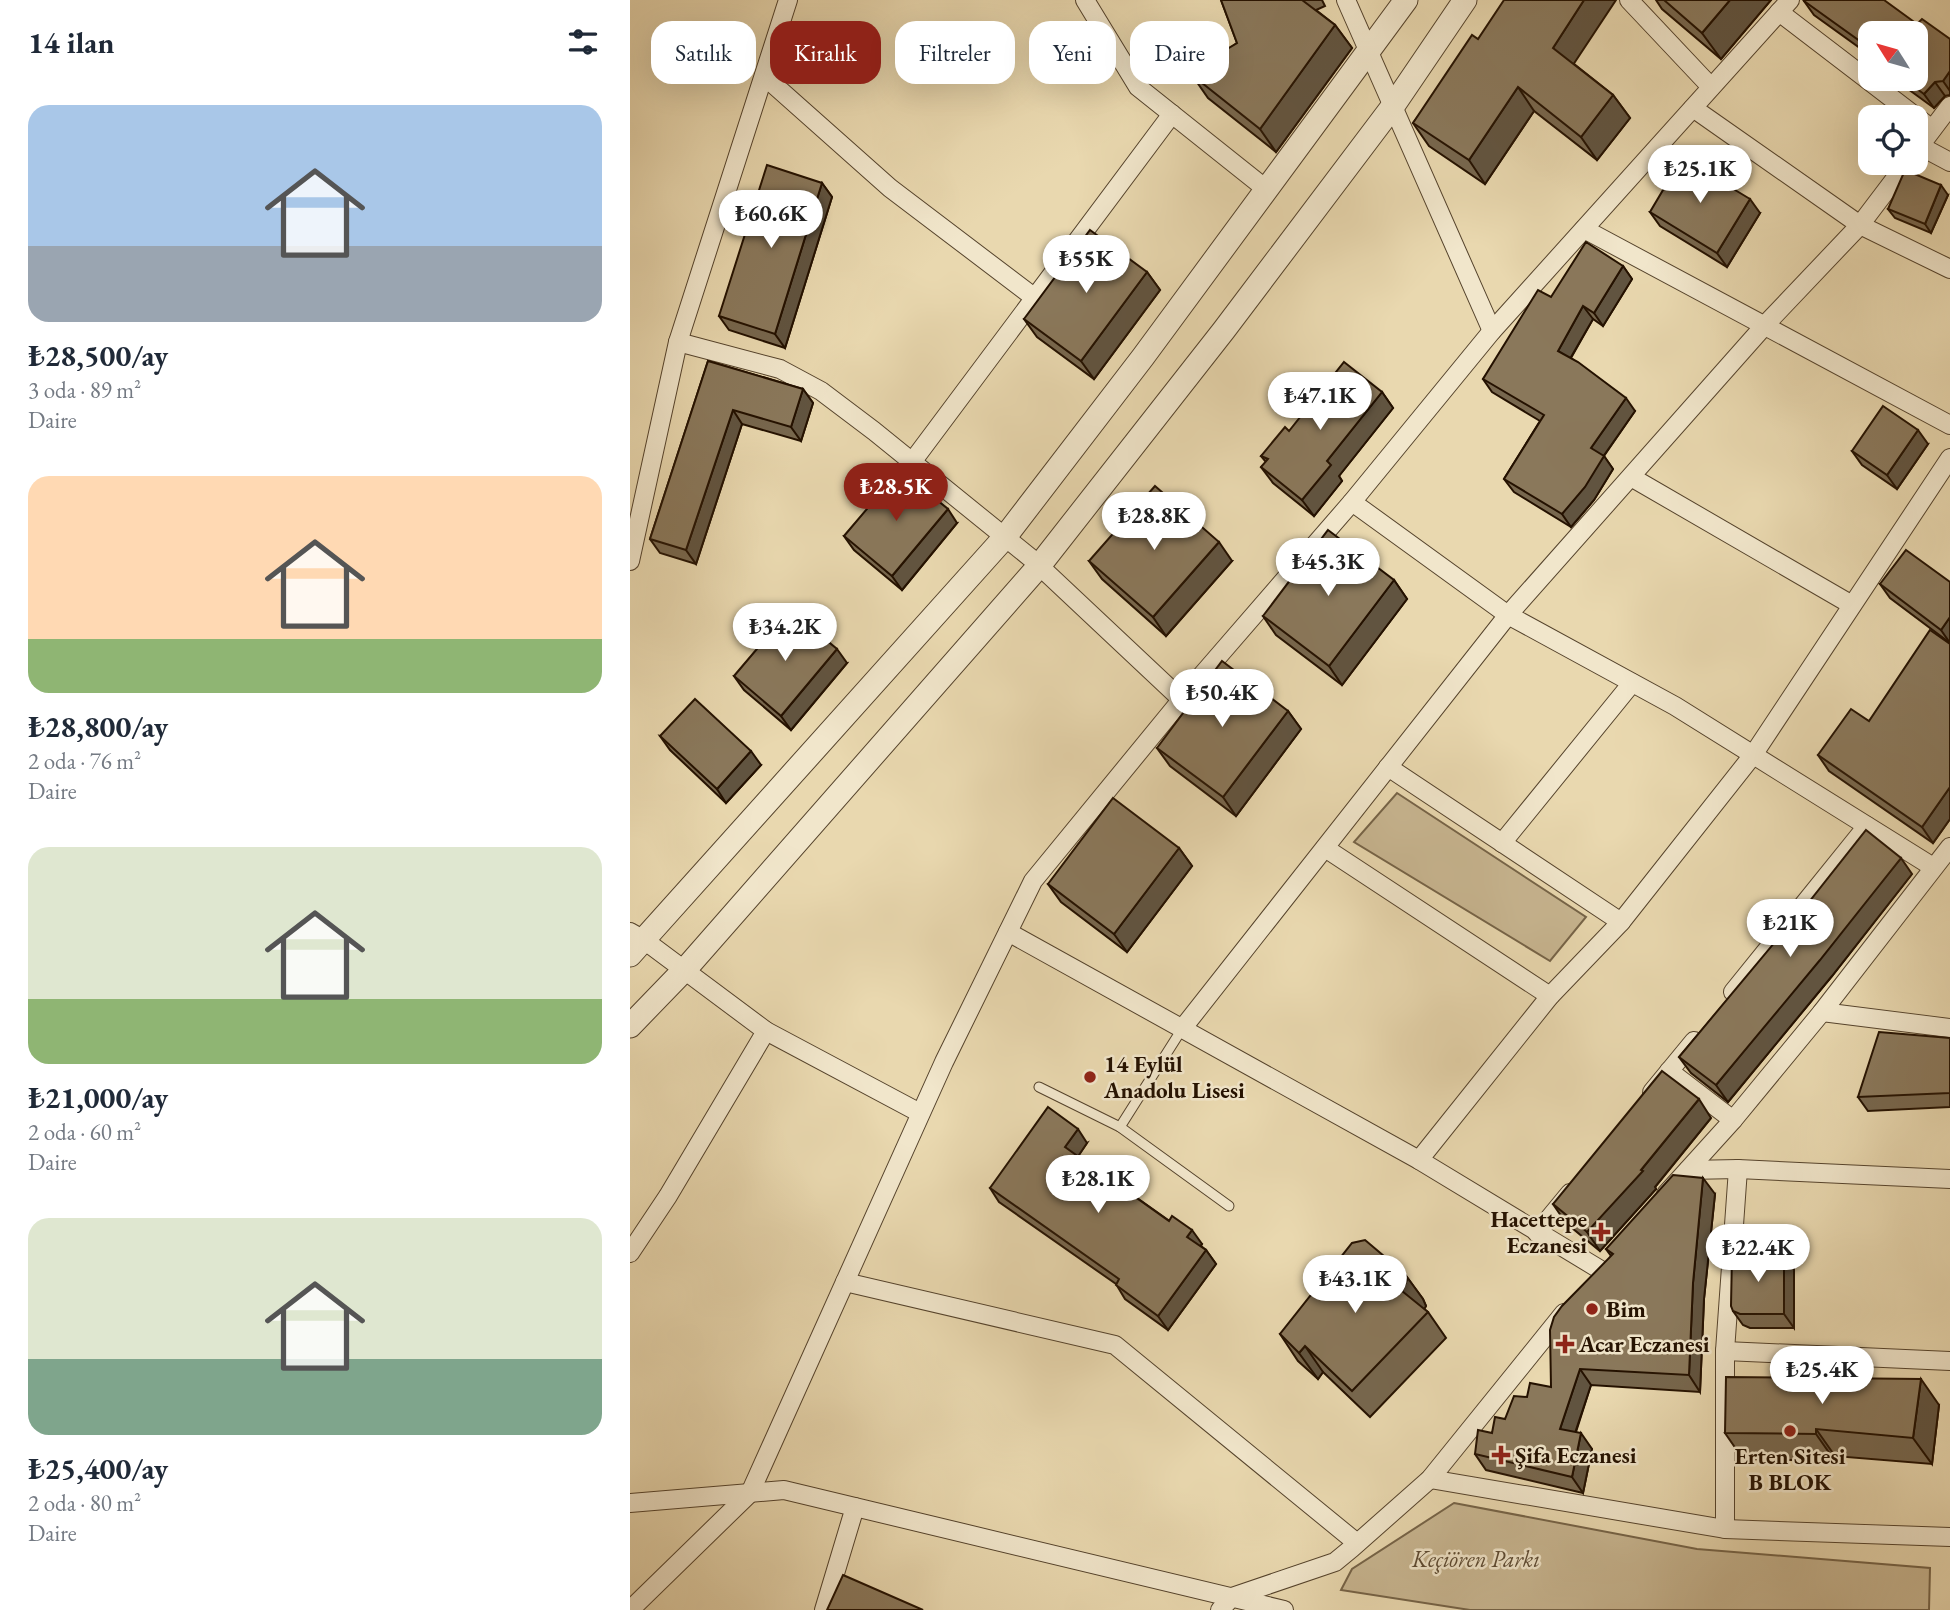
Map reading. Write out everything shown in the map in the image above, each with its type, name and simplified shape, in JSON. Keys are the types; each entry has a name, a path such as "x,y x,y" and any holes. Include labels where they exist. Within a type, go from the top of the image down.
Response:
{"street":[{"path":"630,561 678,342 788,0"},
{"path":"1085,0 1138,86 1266,189"},
{"path":"1346,0 1492,331"},
{"path":"920,1113 766,1031 684,970 635,942 1005,537 1143,357 1406,0"},
{"path":"630,1026 684,970 1039,566 1224,330 1393,106 1465,0"},
{"path":"1629,0 1712,88"},
{"path":"630,1610 750,1493 920,1113 1033,881 1182,699 1352,502 1492,331 1785,6 1932,129"},
{"path":"764,76 890,188 1035,298"},
{"path":"1928,134 1950,106"},
{"path":"1693,108 1860,225 1950,269"},
{"path":"912,462 1172,114"},
{"path":"1928,152 1950,162"},
{"path":"1182,1028 1508,615 1765,325 1860,225 1898,175"},
{"path":"1584,229 1950,425"},
{"path":"678,342 780,369 821,391 1039,566 1182,699"},
{"path":"1419,1160 1550,996 1621,922 1753,755 1950,458"},
{"path":"1631,477 1852,605"},
{"path":"1352,502 1508,615 1632,683 1933,867"},
{"path":"1502,843 1632,683"},
{"path":"1388,768 1621,922"},
{"path":"1721,1007 1867,825"},
{"path":"1653,1209 1733,1120 1822,1012 1950,847"},
{"path":"1325,848 1550,996"},
{"path":"1008,932 1419,1160 1599,1269"},
{"path":"1822,1012 1950,1028"},
{"path":"1643,1104 1704,1028"},
{"path":"630,1252 668,1196 766,1031"},
{"path":"1670,1071 1733,1120"},
{"path":"1688,1170 1738,1169 1950,1179"},
{"path":"1725,1529 1726,1351 1738,1169"},
{"path":"1537,1233 1581,1179"},
{"path":"845,1282 1115,1345 1357,1543"},
{"path":"1226,1603 1335,1562 1357,1543 1430,1479 1574,1301"},
{"path":"1726,1351 1950,1361"},
{"path":"1430,1479 1725,1529 1950,1537"},
{"path":"630,1503 784,1490 1226,1603 1284,1610"},
{"path":"824,1610 855,1507"}],"lane":[{"path":"1120,1127 1182,1028"},
{"path":"1038,1087 1120,1127 1229,1206"}],"green space":[{"path":"1397,793 1586,917 1550,961 1354,842"},
{"name":"Keçiören Parkı","path":"1454,1503 1697,1549 1930,1568 1929,1610 1470,1610 1341,1590 1352,1569"}],"building":[{"path":"1221,0 1302,0 1335,25 1260,129 1203,84 1229,84 1229,48 1237,43"},
{"path":"1504,0 1584,0 1553,48 1613,95 1581,137 1518,87 1469,160 1413,123 1472,35 1478,39"},
{"path":"1664,0 1730,0 1702,33"},
{"path":"1884,0 1913,21 1858,21 1858,40 1804,1"},
{"path":"1928,23 1950,39 1950,71 1943,81 1935,82 1928,90"},
{"path":"1682,158 1750,199 1717,253 1650,212"},
{"path":"767,165 822,183 775,334 719,316"},
{"path":"1903,175 1917,175 1941,185 1925,224 1888,209"},
{"path":"1090,230 1147,272 1081,361 1024,319"},
{"path":"1586,242 1623,266 1594,313 1583,306 1558,351 1578,362 1626,398 1591,448 1604,456 1585,487 1562,514 1504,479 1544,415 1483,379 1538,290 1551,297"},
{"path":"708,361 803,389 791,427 733,410 686,550 650,539"},
{"path":"1344,362 1382,392 1327,461 1331,465 1302,500 1261,467 1268,459 1261,456 1285,427 1289,431"},
{"path":"1883,406 1918,430 1887,475 1852,451"},
{"path":"900,470 948,509 892,576 844,536"},
{"path":"1155,486 1219,542 1153,617 1089,561"},
{"path":"1328,530 1394,580 1329,666 1263,616"},
{"path":"1906,550 1950,582 1950,617 1941,630 1880,584"},
{"path":"790,610 837,649 781,716 734,676"},
{"path":"1930,630 1950,644 1950,787 1922,827 1818,755 1851,709 1869,721"},
{"path":"1222,661 1288,711 1223,797 1157,748"},
{"path":"695,699 751,751 717,789 660,736"},
{"path":"1113,798 1179,848 1114,934 1048,884"},
{"path":"1866,830 1901,858 1716,1085 1679,1057 1786,931"},
{"path":"1879,1032 1950,1038 1950,1093 1858,1097"},
{"path":"1662,1071 1699,1099 1641,1170 1643,1171 1587,1232 1553,1204"},
{"path":"1048,1107 1078,1129 1065,1147 1169,1221 1172,1216 1192,1230 1187,1237 1206,1250 1158,1316 1116,1285 1119,1279 990,1188"},
{"path":"1673,1175 1703,1178 1693,1283 1689,1375 1580,1369 1560,1429 1581,1433 1572,1477 1475,1454 1478,1430 1492,1433 1495,1417 1505,1419 1514,1396 1527,1397 1530,1383 1551,1387 1550,1330 1554,1317 1613,1254 1606,1249"},
{"path":"1365,1240 1404,1273 1407,1280 1402,1291 1428,1312 1352,1391 1305,1346 1299,1353 1280,1334 1352,1243"},
{"path":"1732,1255 1784,1255 1784,1314 1740,1314 1733,1311"},
{"path":"1726,1377 1921,1379 1913,1438 1816,1429 1816,1434 1725,1433"},
{"path":"843,1575 923,1610 827,1610"}],"place":[{"name":"14 Eylül Anadolu Lisesi","path":"1090,1077"},
{"name":"Hacettepe Eczanesi","path":"1601,1232"},
{"name":"Bim","path":"1592,1309"},
{"name":"Acar Eczanesi","path":"1565,1344"},
{"name":"Erten Sitesi B BLOK","path":"1790,1431"},
{"name":"Şifa Eczanesi","path":"1501,1455"}]}
